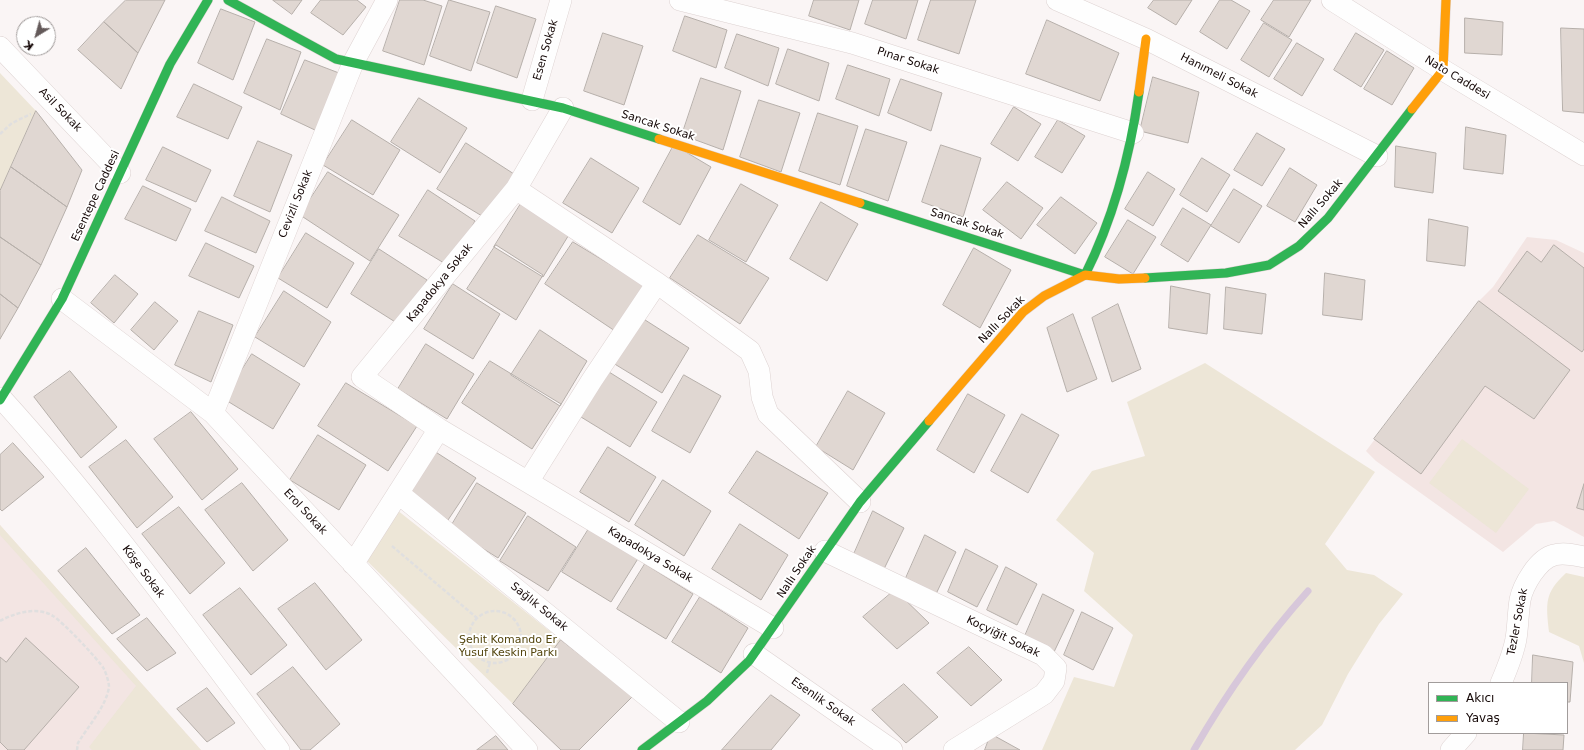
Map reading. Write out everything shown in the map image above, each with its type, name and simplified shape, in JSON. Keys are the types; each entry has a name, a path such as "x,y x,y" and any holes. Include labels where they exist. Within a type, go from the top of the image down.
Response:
{"street":[{"name":"Esentepe Caddesi","path":"0,399 62,299 170,64 208,0"},
{"name":"Sancak Sokak","path":"228,0 313,49 336,60 532,100 563,108 1085,275"},
{"name":"Cevizli Sokak","path":"214,413 353,63 387,0"},
{"name":"Esen Sokak","path":"532,100 561,0"},
{"name":"Pınar Sokak","path":"680,0 748,8 1133,133"},
{"name":"Hanımeli Sokak","path":"1057,0 1146,39 1378,156"},
{"name":"Nato Caddesi","path":"1332,0 1443,70 1584,155"},
{"path":"1443,70 1446,0"},
{"path":"1085,275 1100,247 1123,183 1133,133 1146,39"},
{"name":"Asil Sokak","path":"0,46 120,173"},
{"name":"Nallı Sokak","path":"642,750 707,701 754,654 860,502 1023,312 1044,296 1085,275 1119,279 1226,273 1269,265 1286,256 1315,233 1378,156 1443,70"},
{"name":"Kapadokya Sokak","path":"563,108 516,189 362,377 439,429 772,628"},
{"path":"516,189 657,283 750,351 759,371 762,396 768,414 860,502"},
{"path":"528,482 592,380 657,283"},
{"name":"Erol Sokak","path":"62,299 214,413 526,750"},
{"name":"Köşe Sokak","path":"0,399 45,447 104,520 279,750"},
{"path":"353,564 439,429"},
{"name":"Sağlık Sokak","path":"398,493 679,722"},
{"name":"Koçyiğit Sokak","path":"825,551 1043,655 1056,668 1054,681 1044,694 954,750"},
{"name":"Tezler Sokak","path":"1501,682 1516,640 1520,598 1526,581 1540,564 1553,555 1570,554 1584,557"},
{"name":"Esenlik Sokak","path":"754,654 892,750"},
{"path":"1451,750 1465,734"}],"path":[{"path":"0,134 12,123 36,111"},
{"path":"387,542 477,618"},
{"path":"492,610 502,612 512,618 518,626 521,637 520,644 510,659 500,662 490,662 477,658 470,643 469,634 477,618 483,613 492,610"},
{"path":"0,621 21,612 37,612 52,615 104,669 109,685 105,701 78,743 77,750"},
{"path":"486,677 490,662"}],"shaded area":[{"path":"1527,237 1556,240 1584,253 1584,537 1554,521 1536,524 1503,552 1376,461 1366,451 1479,301 1493,287"},
{"path":"0,525 201,750 0,750"}],"green space":[{"path":"0,73 36,111 0,191"},
{"path":"1205,363 1375,472 1325,544 1347,570 1374,575 1403,594 1379,624 1348,674 1322,725 1295,750 1042,750 1074,677 1114,687 1133,635 1084,591 1094,553 1056,520 1092,471 1145,456 1127,402"},
{"path":"1462,439 1529,489 1496,533 1429,483"},
{"name":"Şehit Komando Er Yusuf Keskin Parkı","path":"397,510 561,640 513,704 367,561"},
{"path":"0,525 201,750 92,750 89,747 136,686 0,535"},
{"path":"1566,573 1584,577 1584,663 1579,646 1549,632 1547,606 1550,593"}],"building":[{"path":"126,0 165,0 138,53 104,22"},
{"path":"273,0 302,0 292,14"},
{"path":"321,0 357,0 366,7 343,35 311,13"},
{"path":"400,0 423,0 442,6 424,65 383,51"},
{"path":"449,0 490,12 471,71 430,56"},
{"path":"814,0 859,0 850,30 809,16"},
{"path":"873,0 918,0 906,39 865,24"},
{"path":"931,0 976,0 959,54 918,40"},
{"path":"1154,0 1192,0 1176,25 1148,8"},
{"path":"1220,0 1231,0 1250,11 1227,49 1200,32"},
{"path":"1274,0 1311,0 1289,37 1261,20"},
{"path":"496,6 536,19 517,78 477,63"},
{"path":"221,9 255,22 233,80 198,63"},
{"path":"685,16 727,30 716,68 673,51"},
{"path":"1465,18 1503,22 1502,55 1465,53"},
{"path":"1047,20 1119,53 1100,101 1026,74"},
{"path":"104,22 138,53 121,89 78,50"},
{"path":"1264,23 1292,40 1269,77 1241,60"},
{"path":"1561,28 1584,29 1584,113 1563,111"},
{"path":"603,33 643,46 624,105 584,91"},
{"path":"1356,33 1384,50 1361,87 1334,70"},
{"path":"737,34 779,48 768,86 725,68"},
{"path":"267,39 301,52 280,110 244,93"},
{"path":"1297,43 1324,59 1302,96 1274,79"},
{"path":"788,49 829,63 819,101 776,84"},
{"path":"1387,51 1414,68 1392,105 1364,89"},
{"path":"305,60 339,73 317,131 281,114"},
{"path":"848,65 890,79 879,116 836,99"},
{"path":"1153,77 1199,92 1188,143 1140,131"},
{"path":"701,78 741,91 723,150 682,135"},
{"path":"901,79 942,93 931,131 888,113"},
{"path":"194,84 242,107 228,139 177,117"},
{"path":"419,98 467,128 440,173 391,142"},
{"path":"759,100 800,113 781,172 740,157"},
{"path":"1014,107 1041,124 1018,161 991,144"},
{"path":"36,111 82,170 67,207 11,167"},
{"path":"818,113 858,126 840,185 799,171"},
{"path":"352,120 400,150 373,195 323,165"},
{"path":"1058,120 1085,136 1062,173 1035,157"},
{"path":"1466,127 1506,135 1503,174 1464,169"},
{"path":"866,129 907,142 888,201 847,186"},
{"path":"1257,133 1285,149 1262,186 1234,170"},
{"path":"258,141 292,155 270,212 234,196"},
{"path":"466,143 514,174 487,219 437,189"},
{"path":"674,145 711,167 680,225 643,202"},
{"path":"941,145 981,158 963,217 922,202"},
{"path":"1396,146 1436,153 1433,193 1395,187"},
{"path":"163,147 211,170 196,202 146,180"},
{"path":"591,158 639,188 612,233 563,203"},
{"path":"1202,158 1230,175 1207,212 1180,195"},
{"path":"11,167 67,207 41,265 0,237 0,191"},
{"path":"1290,168 1317,185 1295,222 1267,206"},
{"path":"328,172 399,215 370,261 300,215"},
{"path":"1148,172 1175,189 1153,226 1125,209"},
{"path":"1007,182 1043,208 1021,239 983,210"},
{"path":"741,184 778,205 746,262 709,240"},
{"path":"143,186 191,209 176,241 125,219"},
{"path":"1234,189 1262,206 1239,243 1211,226"},
{"path":"428,190 475,221 449,266 399,236"},
{"path":"222,197 270,221 256,253 205,231"},
{"path":"1061,197 1097,223 1075,254 1037,225"},
{"path":"522,202 570,233 543,277 494,247"},
{"path":"821,202 858,224 827,281 790,259"},
{"path":"1183,208 1211,225 1188,262 1161,245"},
{"path":"1429,219 1468,227 1465,266 1427,261"},
{"path":"1128,220 1156,237 1133,274 1105,257"},
{"path":"306,233 354,263 327,308 278,278"},
{"path":"698,235 769,278 740,324 670,278"},
{"path":"0,237 41,265 18,308 0,294"},
{"path":"573,242 644,285 615,331 545,284"},
{"path":"206,243 254,266 239,298 189,276"},
{"path":"496,245 543,275 516,320 467,289"},
{"path":"1554,245 1584,268 1584,349 1582,352 1498,291 1527,251 1541,262"},
{"path":"974,248 1011,270 980,328 943,305"},
{"path":"379,249 427,280 400,325 351,294"},
{"path":"1325,273 1365,280 1362,320 1323,315"},
{"path":"115,275 138,294 114,323 91,303"},
{"path":"453,284 500,314 473,359 424,329"},
{"path":"1171,286 1210,294 1207,334 1169,328"},
{"path":"1226,287 1266,294 1262,334 1224,329"},
{"path":"284,291 331,322 304,367 255,337"},
{"path":"0,294 18,308 0,339"},
{"path":"1479,301 1570,370 1534,419 1485,386 1421,474 1374,439"},
{"path":"155,302 178,321 154,350 131,330"},
{"path":"1118,304 1141,369 1112,382 1092,318"},
{"path":"199,311 233,325 211,382 175,365"},
{"path":"1073,314 1097,379 1067,392 1047,328"},
{"path":"642,318 689,348 662,393 613,363"},
{"path":"540,330 587,361 560,406 511,375"},
{"path":"426,344 474,374 447,419 398,389"},
{"path":"252,354 300,384 273,429 224,399"},
{"path":"490,361 561,404 532,449 462,403"},
{"path":"70,371 117,427 81,458 34,397"},
{"path":"609,372 657,402 630,447 581,417"},
{"path":"684,375 721,396 690,453 652,431"},
{"path":"346,383 417,426 388,471 318,426"},
{"path":"848,391 885,413 853,470 816,447"},
{"path":"968,394 1005,415 974,473 937,450"},
{"path":"191,412 238,469 202,500 154,439"},
{"path":"1022,414 1059,435 1028,493 991,471"},
{"path":"318,435 366,465 339,510 290,480"},
{"path":"126,440 173,497 137,528 89,467"},
{"path":"13,443 44,477 2,511 0,509 0,455"},
{"path":"608,447 656,477 629,522 580,492"},
{"path":"431,449 476,478 448,520 404,491"},
{"path":"757,451 828,493 799,539 729,493"},
{"path":"663,480 711,511 684,556 635,525"},
{"path":"242,483 288,540 253,571 205,510"},
{"path":"477,483 526,513 498,558 450,528"},
{"path":"1584,484 1584,510 1577,508"},
{"path":"179,507 225,563 190,594 142,534"},
{"path":"873,511 904,528 884,569 854,554"},
{"path":"528,516 576,547 548,591 500,561"},
{"path":"740,524 788,555 761,600 712,569"},
{"path":"590,527 639,557 611,602 562,572"},
{"path":"925,535 956,552 936,594 906,578"},
{"path":"86,548 140,615 112,634 58,571"},
{"path":"966,549 998,566 977,607 948,592"},
{"path":"645,564 693,594 666,639 617,609"},
{"path":"1006,567 1037,584 1017,625 987,610"},
{"path":"315,583 362,640 326,670 278,609"},
{"path":"240,588 287,645 251,675 203,615"},
{"path":"895,590 929,623 897,649 863,617"},
{"path":"1043,594 1074,610 1054,652 1025,636"},
{"path":"700,597 748,628 721,673 672,642"},
{"path":"1082,612 1113,628 1093,670 1064,655"},
{"path":"147,618 176,653 147,671 117,639"},
{"path":"26,638 79,687 24,750 8,750 0,742 0,657 6,662"},
{"path":"561,640 633,696 579,750 561,750 513,704"},
{"path":"969,647 1002,680 971,706 937,673"},
{"path":"1533,655 1573,662 1570,702 1568,702 1568,682 1532,682"},
{"path":"293,667 340,724 310,750 301,750 257,694"},
{"path":"904,684 938,717 906,743 872,710"},
{"path":"207,688 235,723 207,742 177,709"},
{"path":"771,695 800,715 771,750 722,750"},
{"path":"991,734 1020,750 985,750"},
{"path":"1524,734 1564,735 1563,750 1523,750"},
{"path":"496,736 508,750 477,750"}],"waterway":[{"path":"1194,750 1219,708 1261,648 1308,591"}],"traffic: fast":[{"path":"0,400 62,299 170,64 208,0"},
{"path":"228,0 336,59 563,108 659,139"},
{"path":"860,203 1085,275 1104,231 1120,186 1131,139 1139,92"},
{"path":"1145,278 1226,273 1269,265 1299,246 1328,218 1412,109"},
{"path":"642,750 707,701 749,661 860,502 929,421"}],"traffic: slow":[{"path":"1412,109 1443,70 1446,0"},
{"path":"1139,92 1146,39"},
{"path":"659,139 860,203"},
{"path":"929,421 1023,312 1044,296 1085,275 1119,279 1145,278"}]}
